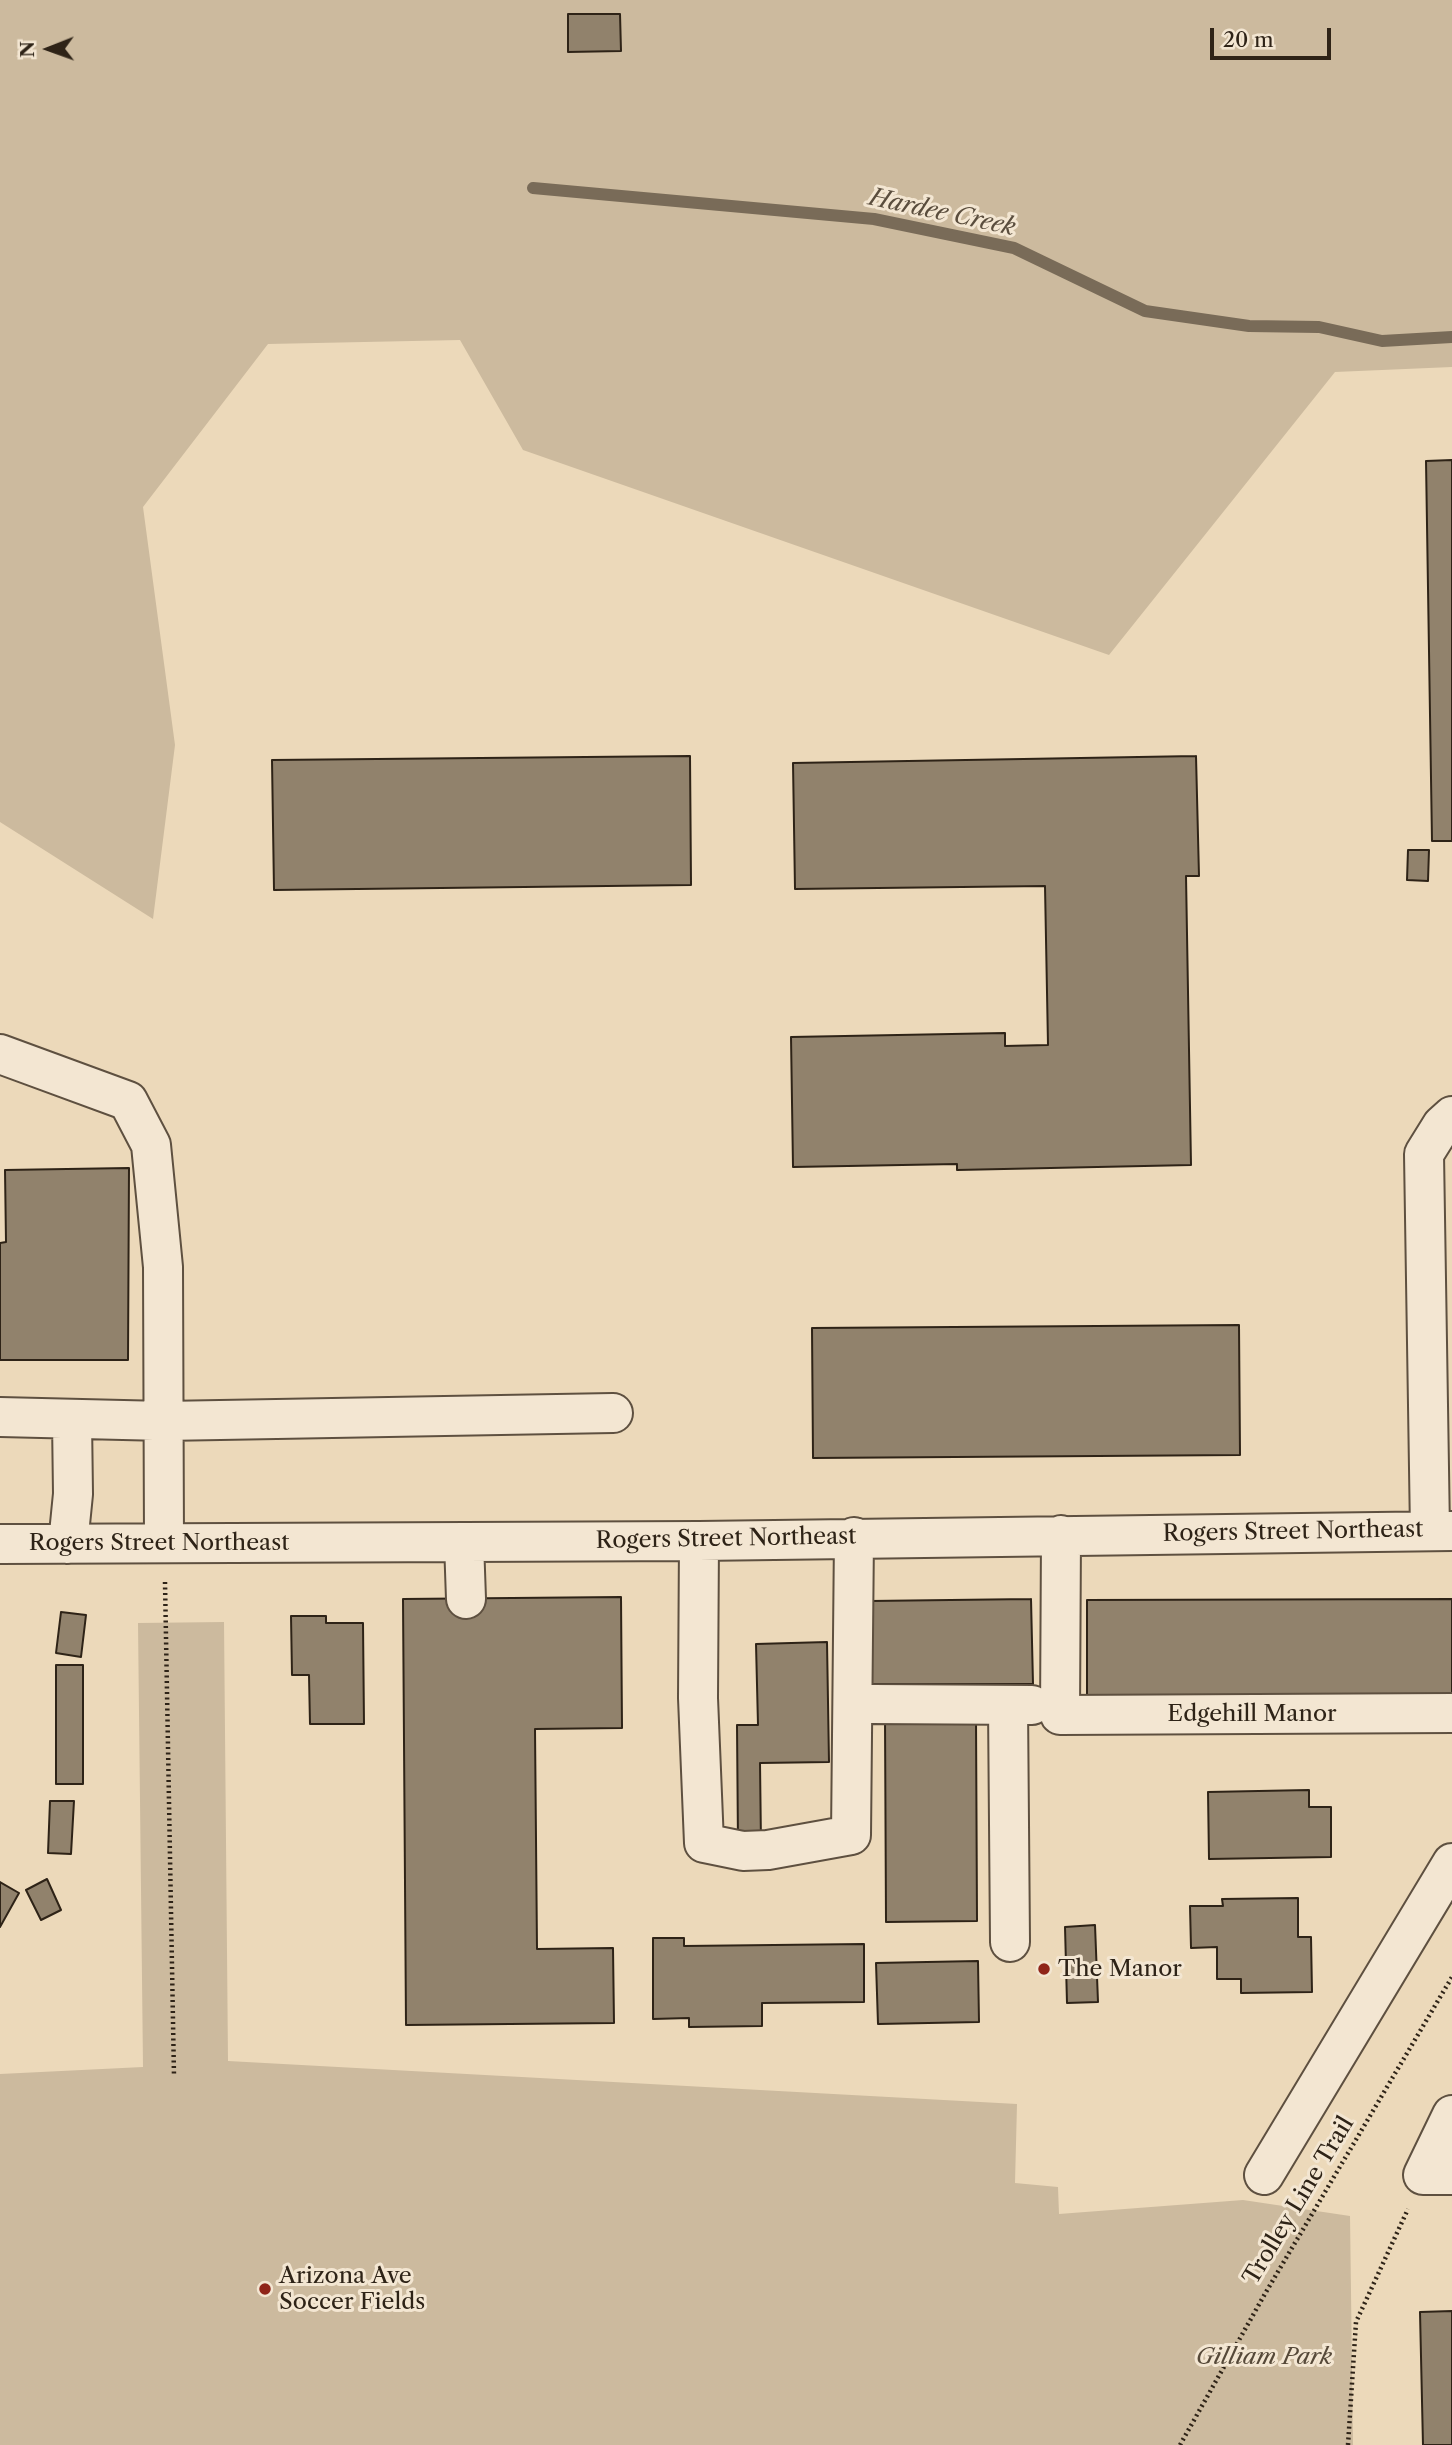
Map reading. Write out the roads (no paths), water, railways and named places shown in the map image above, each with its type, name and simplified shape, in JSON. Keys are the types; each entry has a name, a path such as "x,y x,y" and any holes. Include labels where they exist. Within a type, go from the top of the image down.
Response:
{"street":[{"path":"0,1054 128,1101 151,1145 163,1267 164,1542"},
{"path":"1441,1531 1424,1154 1442,1125 1452,1116"},
{"path":"0,1417 164,1421 613,1413"},
{"path":"68,1544 73,1494 72,1420"},
{"name":"Rogers Street Northeast","path":"0,1544 699,1541 854,1536 1441,1531"},
{"path":"1060,1706 1061,1535"},
{"path":"699,1541 698,1698 704,1843 743,1851 768,1850 851,1835 854,1536"},
{"path":"464,1542 466,1599"},
{"name":"Edgehill Manor","path":"873,1704 1060,1706 1060,1715 1452,1713"},
{"path":"1008,1705 1010,1942"},
{"path":"1264,2175 1452,1863"},
{"path":"1438,2175 1452,2115"}],"waterway":[{"name":"Hardee Creek","path":"533,188 874,219 1014,248 1145,311 1249,326 1319,327 1382,341 1452,337"}],"place":[{"name":"The Manor","path":"1044,1969"},
{"name":"Arizona Ave Soccer Fields","path":"265,2289"}],"park label":[{"name":"Gilliam Park","path":"1264,2357"}]}
